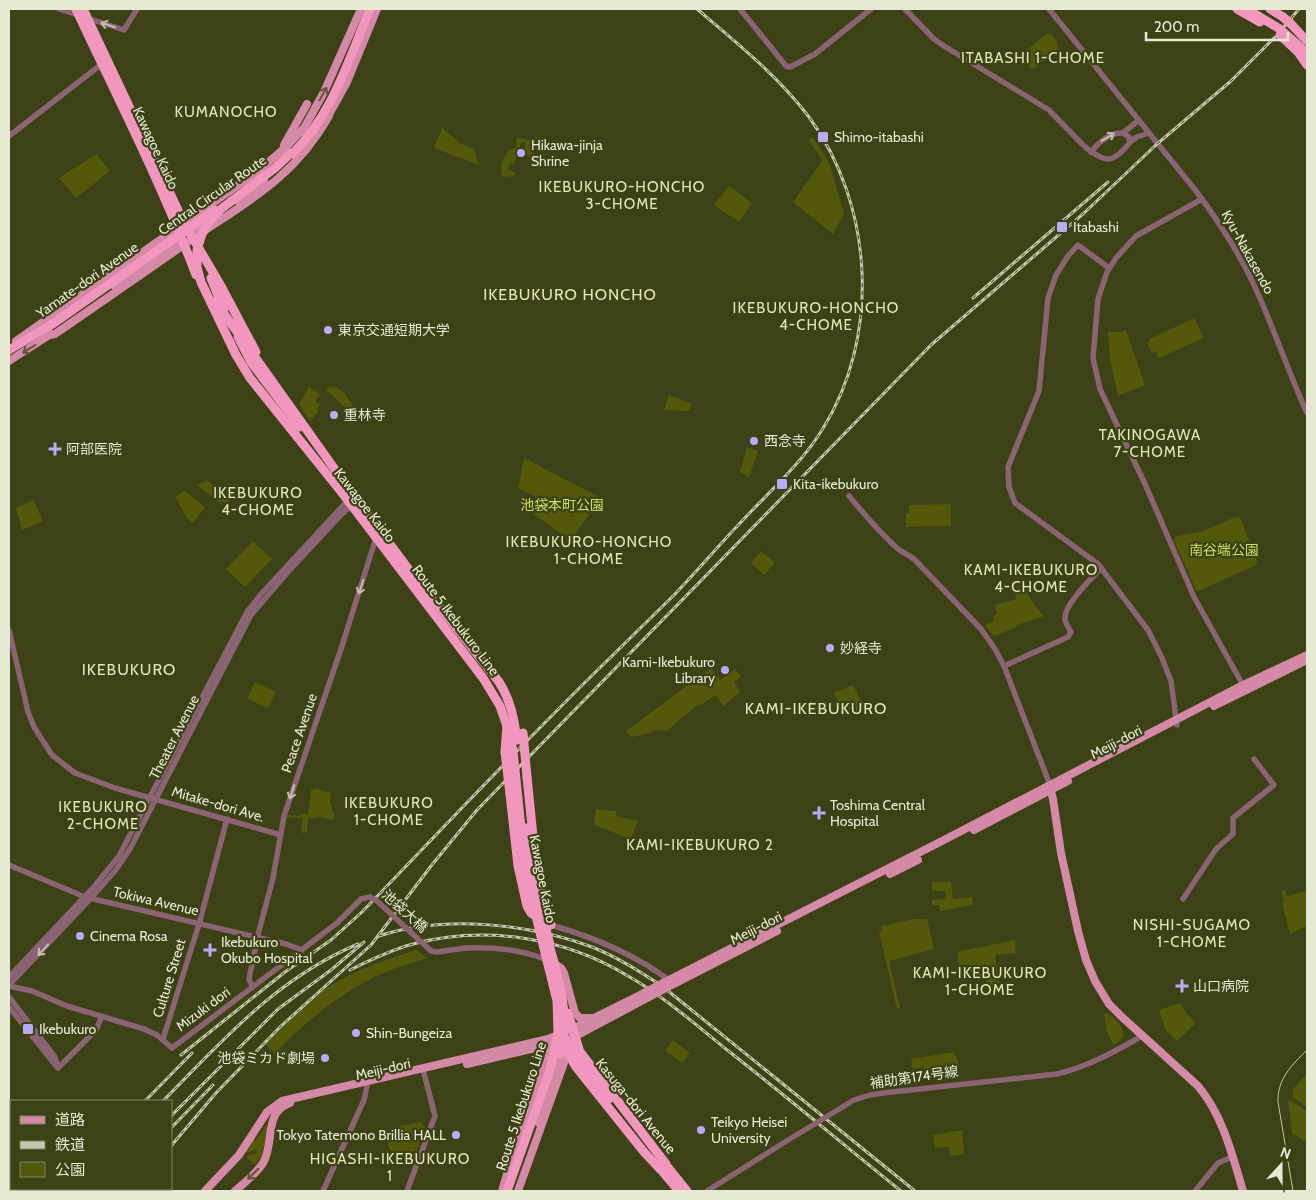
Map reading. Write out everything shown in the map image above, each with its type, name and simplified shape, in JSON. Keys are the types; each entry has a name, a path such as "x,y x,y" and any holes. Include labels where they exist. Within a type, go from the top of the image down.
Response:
{"highway":[{"name":"Central Circular Route","path":"11,346 50,325 102,290 291,153 317,124 333,96 369,9"},
{"path":"1237,9 1280,35 1298,52 1307,65"},
{"path":"1248,9 1281,28 1307,52"},
{"path":"1260,9 1289,31 1307,52"},
{"path":"1270,9 1283,17 1307,41"},
{"name":"Kawagoe Kaido","path":"83,14 181,225 185,245 200,287 217,321 230,333 248,365 350,498 440,607 500,682 506,693 514,716 517,739 518,785 525,872 553,984 558,1025 565,1037"},
{"name":"Route 5 Ikebukuro Line","path":"291,153 275,169 227,206 214,219 206,230 202,242 200,255 202,274 210,294 223,314 350,498 484,678 500,706 509,732 513,751 526,876 554,985 559,1025 550,1070 505,1191"},
{"name":"Route 5 Ikebukuro Line","path":"291,153 213,217 202,234 198,245 198,271 207,296 242,366 350,498 492,682 506,706 515,735 530,868 562,991 565,1012 563,1043 557,1067 515,1191"},
{"name":"Kawagoe Kaido","path":"181,225 193,238 253,349 350,498 375,541 481,678 495,698 507,725 517,739"},
{"path":"206,262 222,305 254,367 350,498"},
{"path":"507,725 506,752 518,785 537,876 551,925"},
{"path":"517,739 518,866 527,906 534,916 551,925"},
{"name":"Kawagoe Kaido","path":"521,818 532,876 565,1005 565,1037"},
{"path":"552,963 568,1054 576,1067 644,1152 663,1166"},
{"path":"565,1037 583,1056 658,1152 663,1166"},
{"name":"Kasuga-dori Avenue","path":"565,1037 580,1053 586,1067 609,1099 663,1166 687,1191"},
{"name":"Kasuga-dori Avenue","path":"663,1166 679,1191"}],"main road":[{"path":"196,218 260,173 296,141 324,92 361,9"},
{"path":"49,336 55,334 193,238 232,214 273,184 313,142 329,116 347,82 378,9"},
{"path":"279,153 307,104"},
{"path":"198,228 250,193 276,171 300,149 329,116"},
{"path":"11,346 257,172 303,129"},
{"name":"Yamate-dori Avenue","path":"9,361 49,336 172,240 48,324 11,346"},
{"name":"Meiji-dori","path":"205,1191 239,1155 269,1109 282,1101 535,1049 565,1037 1307,655"},
{"name":"Meiji-dori","path":"1244,688 1307,660"},
{"path":"1050,788 1061,853 1088,965 1094,981 1109,1004 1198,1086 1206,1096 1218,1115 1242,1191"},
{"path":"552,963 561,968 564,973 575,1013 580,1018 598,1016"},
{"name":"Meiji-dori","path":"236,1191 262,1164 276,1113 287,1104 367,1083 565,1037 598,1016 647,995"},
{"path":"515,1191 551,1067 557,1042 558,1025"},
{"path":"505,1191 508,1171 547,1062 565,1037"},
{"path":"505,1191 557,1067 565,1037"},
{"path":"535,1049 544,1053 547,1062"},
{"path":"515,1191 568,1054"},
{"path":"547,1062 556,1062 562,1068"},
{"path":"562,1068 576,1067"},
{"path":"260,1123 267,1119 271,1120 272,1123"}],"street":[{"path":"59,9 83,14 124,30 137,9"},
{"path":"740,9 786,66 790,66 812,56 871,9"},
{"path":"906,9 934,39 1049,110 1091,152 1104,159 1112,159 1130,142 1149,133"},
{"name":"Kyu-Nakasendo","path":"1049,9 1202,199 1241,261 1258,295 1307,414"},
{"path":"9,136 104,62"},
{"path":"1091,152 1110,135 1123,133 1138,120"},
{"path":"1123,133 1129,137 1130,142"},
{"path":"1202,199 1136,236 1110,268 1102,285 1096,314 1093,358 1098,383 1194,597 1244,688"},
{"path":"1110,268 1078,246 1068,256 1056,275 1046,307 1039,391 1010,460 1008,476 1010,490 1015,503 1087,555 1101,568 1148,630 1171,681 1177,722"},
{"path":"850,496 875,526 897,548 913,558 990,640 1004,666 1050,788"},
{"name":"Theater Avenue","path":"9,986 123,859 247,612 350,498"},
{"name":"Peace Avenue","path":"253,987 249,980 257,937 273,878 285,815 375,541"},
{"path":"1004,666 1068,637 1071,632 1065,620 1066,612 1070,604 1101,568"},
{"name":"Mitake-dori Ave.","path":"9,630 28,712 34,727 52,755 74,773 152,799 281,835"},
{"path":"1183,899 1216,848 1233,834 1233,818 1274,785 1254,759"},
{"name":"Culture Street","path":"163,1039 199,924 227,819"},
{"name":"Tokiwa Avenue","path":"9,865 88,897 286,944 302,950"},
{"name":"Theater Avenue","path":"9,977 88,897"},
{"name":"池袋大橋","path":"312,942 337,923 361,899 370,897 377,901 429,950 436,952 466,948 503,948 531,954 552,963"},
{"path":"551,925 616,948 649,966 668,984"},
{"name":"Mizuki dori","path":"9,986 32,991 67,1006 144,1029 163,1039 172,1048 312,942"},
{"path":"9,997 55,1056 58,1068"},
{"path":"9,1007 58,1068"},
{"path":"58,1068 96,1030 102,1016"},
{"name":"補助第174号線","path":"707,1191 854,1100 870,1094 1057,1074 1081,1066 1142,1036"},
{"path":"407,1191 434,1116 424,1073"},
{"path":"323,1191 364,1100 367,1083"},
{"path":"1195,1191 1218,1163 1232,1157"}],"green space":[{"path":"1048,33 1055,39 1059,49 1031,69 1021,57 1022,54"},
{"path":"442,128 460,143 474,149 479,165 434,148"},
{"path":"813,137 830,165 844,214 833,234 793,202 823,160 808,140"},
{"path":"517,138 532,140 530,145 533,147 532,153 535,154 532,159 527,155 525,152 526,143 521,142 514,165 509,164 508,170 515,172 515,175 502,177 501,165 509,149 516,148"},
{"path":"97,155 110,171 76,198 59,178"},
{"path":"729,186 752,203 739,222 714,205"},
{"path":"1194,318 1204,338 1159,358 1156,352 1152,353 1148,345 1150,339"},
{"path":"1126,330 1145,385 1118,396 1110,360 1108,332"},
{"path":"329,386 332,388 334,386 344,393 355,408 351,413 326,390"},
{"path":"309,387 320,394 315,401 320,405 317,409 319,410 310,421 299,404"},
{"path":"669,395 692,404 689,411 664,410"},
{"path":"747,447 758,451 749,477 740,472"},
{"name":"池袋本町公園","path":"524,459 599,497 600,499 572,539 570,540 529,511 536,497 518,488"},
{"path":"207,480 230,502 228,505 222,501 220,503 197,485"},
{"path":"185,491 205,507 193,523 187,518 176,498 177,495"},
{"path":"33,500 43,521 22,530 16,508"},
{"path":"951,504 951,526 906,527 906,513 909,513 909,505"},
{"name":"南谷端公園","path":"1240,517 1257,561 1256,565 1199,591 1196,590 1174,540 1176,536 1201,532 1233,518"},
{"path":"253,541 272,559 245,587 226,569"},
{"path":"761,551 775,562 764,575 751,563"},
{"path":"1023,586 1035,606 1044,616 1017,625 1015,628 994,636 985,625 994,621 993,616 997,614 995,605 1016,599 1014,589"},
{"path":"711,668 720,680 735,669 741,677 734,682 740,692 723,706 716,695 699,706 697,705 667,731 653,730 651,733 632,737 626,731"},
{"path":"255,682 276,692 269,707 267,708 248,699"},
{"path":"853,685 865,709 852,715 845,701 839,703 834,693"},
{"path":"315,788 331,793 330,801 333,813 335,814 333,820 320,817 308,819 307,832 301,833 302,818 286,817 287,815 300,816 301,814 308,814 311,790 315,790"},
{"path":"596,809 616,811 616,816 638,821 631,839 594,825"},
{"path":"932,882 951,882 953,899 972,897 973,905 940,911 939,905 932,905 932,900 946,899 945,891 932,891"},
{"path":"1285,890 1287,896 1307,891 1307,926 1290,934 1282,903 1284,902 1281,891"},
{"path":"914,919 927,919 934,949 889,961 900,1008 897,1009 879,932 882,931 881,926"},
{"path":"1015,940 1016,953 995,955 1001,990 990,993 983,965 960,969 957,952"},
{"path":"416,950 427,958 377,976 345,994 314,1016 275,1054 266,1044 298,1012 341,979 391,958"},
{"path":"1180,1003 1186,1013 1196,1023 1177,1041 1165,1029 1159,1010"},
{"path":"1107,1013 1119,1023 1123,1033 1123,1037 1114,1046 1107,1032 1104,1014"},
{"path":"673,1040 690,1053 682,1063 665,1050"},
{"path":"954,1052 959,1068 953,1071 928,1075 924,1067 913,1069 911,1059"},
{"path":"1307,1074 1307,1107 1293,1097 1293,1089"},
{"path":"1290,1100 1307,1111 1307,1142 1292,1133 1288,1102"},
{"path":"420,1122 425,1127 415,1156 410,1158 390,1150 388,1145 395,1127"},
{"path":"266,1125 269,1127 262,1155 255,1165 245,1156 257,1153 256,1150 245,1153 253,1138 256,1140"},
{"path":"962,1130 964,1154 950,1156 949,1147 935,1148 933,1135"}],"tram line":[{"path":"1293,1191 1278,1094 1286,1073 1307,1050"}],"railway":[{"path":"181,1055 285,972 331,940 362,912 486,782 675,594 784,477 814,442 841,394 854,354 861,314 862,272 857,231 847,190 831,152 797,102 756,60 697,9"},
{"path":"1281,30 1299,9"},
{"path":"172,1145 216,1093 280,1027 371,945 431,866 477,810 931,345 1083,214 1157,144 1231,81 1275,37"},
{"path":"973,298 1108,182"},
{"path":"379,936 404,929 431,925 458,924 514,927 567,939 610,955 662,986 915,1191"},
{"path":"350,970 389,952 440,938 496,935 524,938 578,952 628,976 668,1002 901,1191"},
{"path":"172,1115 278,1009 331,970 364,942"},
{"path":"164,1100 253,1012 302,974 358,944"},
{"path":"146,1100 192,1053"},
{"path":"172,1127 213,1085"}],"place":[{"name":"Shimo-itabashi","path":"823,137"},
{"name":"Hikawa-jinja Shrine","path":"521,153"},
{"name":"Itabashi","path":"1062,227"},
{"name":"東京交通短期大学","path":"328,330"},
{"name":"重林寺","path":"334,415"},
{"name":"西念寺","path":"754,441"},
{"name":"阿部医院","path":"55,449"},
{"name":"Kita-ikebukuro","path":"782,484"},
{"name":"妙経寺","path":"830,648"},
{"name":"Kami-Ikebukuro Library","path":"725,670"},
{"name":"Toshima Central Hospital","path":"819,813"},
{"name":"Cinema Rosa","path":"80,936"},
{"name":"Ikebukuro Okubo Hospital","path":"210,950"},
{"name":"山口病院","path":"1182,986"},
{"name":"Ikebukuro","path":"28,1029"},
{"name":"Shin-Bungeiza","path":"356,1033"},
{"name":"池袋ミカド劇場","path":"325,1058"},
{"name":"Teikyo Heisei University","path":"701,1130"},
{"name":"Tokyo Tatemono Brillia HALL","path":"456,1135"}],"district":[{"name":"ITABASHI 1-CHOME","path":"1033,58"},
{"name":"KUMANOCHO","path":"226,112"},
{"name":"IKEBUKURO-HONCHO 3-CHOME","path":"622,196"},
{"name":"IKEBUKURO HONCHO","path":"570,294"},
{"name":"IKEBUKURO-HONCHO 4-CHOME","path":"816,316"},
{"name":"TAKINOGAWA 7-CHOME","path":"1150,444"},
{"name":"IKEBUKURO 4-CHOME","path":"258,502"},
{"name":"IKEBUKURO-HONCHO 1-CHOME","path":"589,550"},
{"name":"KAMI-IKEBUKURO 4-CHOME","path":"1031,578"},
{"name":"IKEBUKURO","path":"129,669"},
{"name":"KAMI-IKEBUKURO","path":"816,708"},
{"name":"IKEBUKURO 1-CHOME","path":"389,812"},
{"name":"IKEBUKURO 2-CHOME","path":"103,816"},
{"name":"KAMI-IKEBUKURO 2","path":"700,845"},
{"name":"NISHI-SUGAMO 1-CHOME","path":"1192,934"},
{"name":"KAMI-IKEBUKURO 1-CHOME","path":"980,982"},
{"name":"HIGASHI-IKEBUKURO 1","path":"390,1168"}]}
